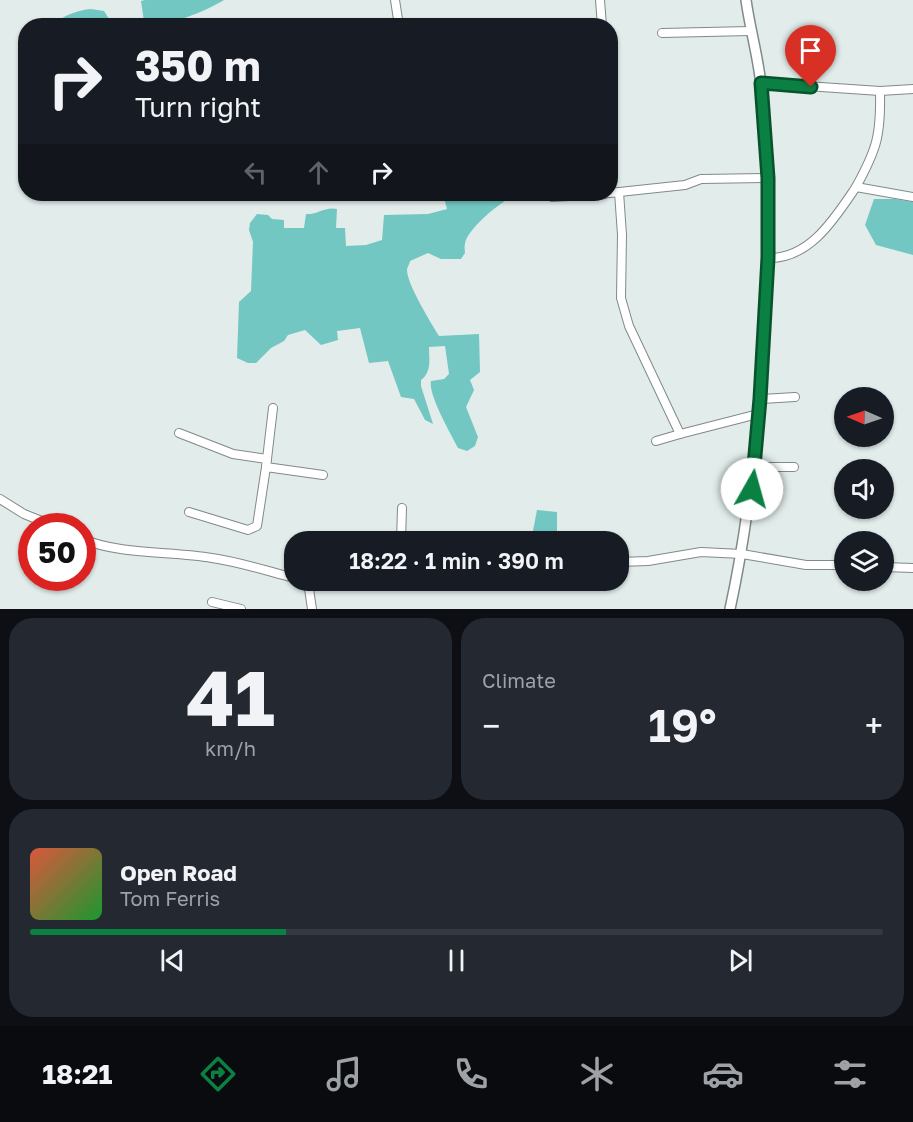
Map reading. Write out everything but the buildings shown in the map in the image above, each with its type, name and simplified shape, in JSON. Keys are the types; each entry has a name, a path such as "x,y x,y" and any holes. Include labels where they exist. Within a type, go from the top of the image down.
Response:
{"main road":[{"path":"730,609 742,554 754,467 768,258 768,178 761,83 746,0"}],"street":[{"path":"395,0 398,18"},
{"path":"600,0 602,18"},
{"path":"662,33 750,31"},
{"path":"761,83 880,91 913,89"},
{"path":"768,258 800,251 829,226 856,187 874,150 880,123 880,91"},
{"path":"618,193 685,184 701,179 768,178"},
{"path":"856,187 913,196"},
{"path":"616,201 622,235 621,298 629,326 680,434"},
{"path":"760,399 795,397"},
{"path":"189,512 248,530 257,526 273,408"},
{"path":"656,441 758,414"},
{"path":"179,433 233,454 323,475"},
{"path":"754,467 794,467"},
{"path":"0,499 22,513"},
{"path":"401,531 402,508"},
{"path":"96,543 135,550 212,558 284,576"},
{"path":"629,562 648,561 701,552 742,554 806,565 834,565"},
{"path":"894,567 913,568"},
{"path":"308,591 312,609"},
{"path":"212,602 241,609"}],"water":[{"path":"224,0 185,18 144,18 141,1"},
{"path":"91,9 104,11 108,18 63,18"},
{"path":"874,199 913,202 913,255 876,245 865,225"},
{"path":"445,201 505,201 472,230 467,238 465,253 461,259 441,259 428,253 410,261 407,269 415,294 439,336 479,334 480,372 470,380 474,390 466,407 478,437 475,446 467,451 458,448 433,395 431,381 444,379 449,374 445,346 429,347 428,369 421,380 433,424 425,420 414,399 401,397 388,361 369,363 360,328 337,331 338,340 321,345 305,330 288,335 284,341 271,348 256,363 248,363 237,358 239,302 251,291 253,242 249,230 250,223 257,214 284,220 284,228 304,228 306,214 337,209 336,228 345,228 346,246 366,245 382,240 384,215 428,214 447,209"},
{"path":"537,510 557,512 557,531 533,531"}],"route":[{"path":"752,489 768,258 768,178 761,83 811,87"}]}
